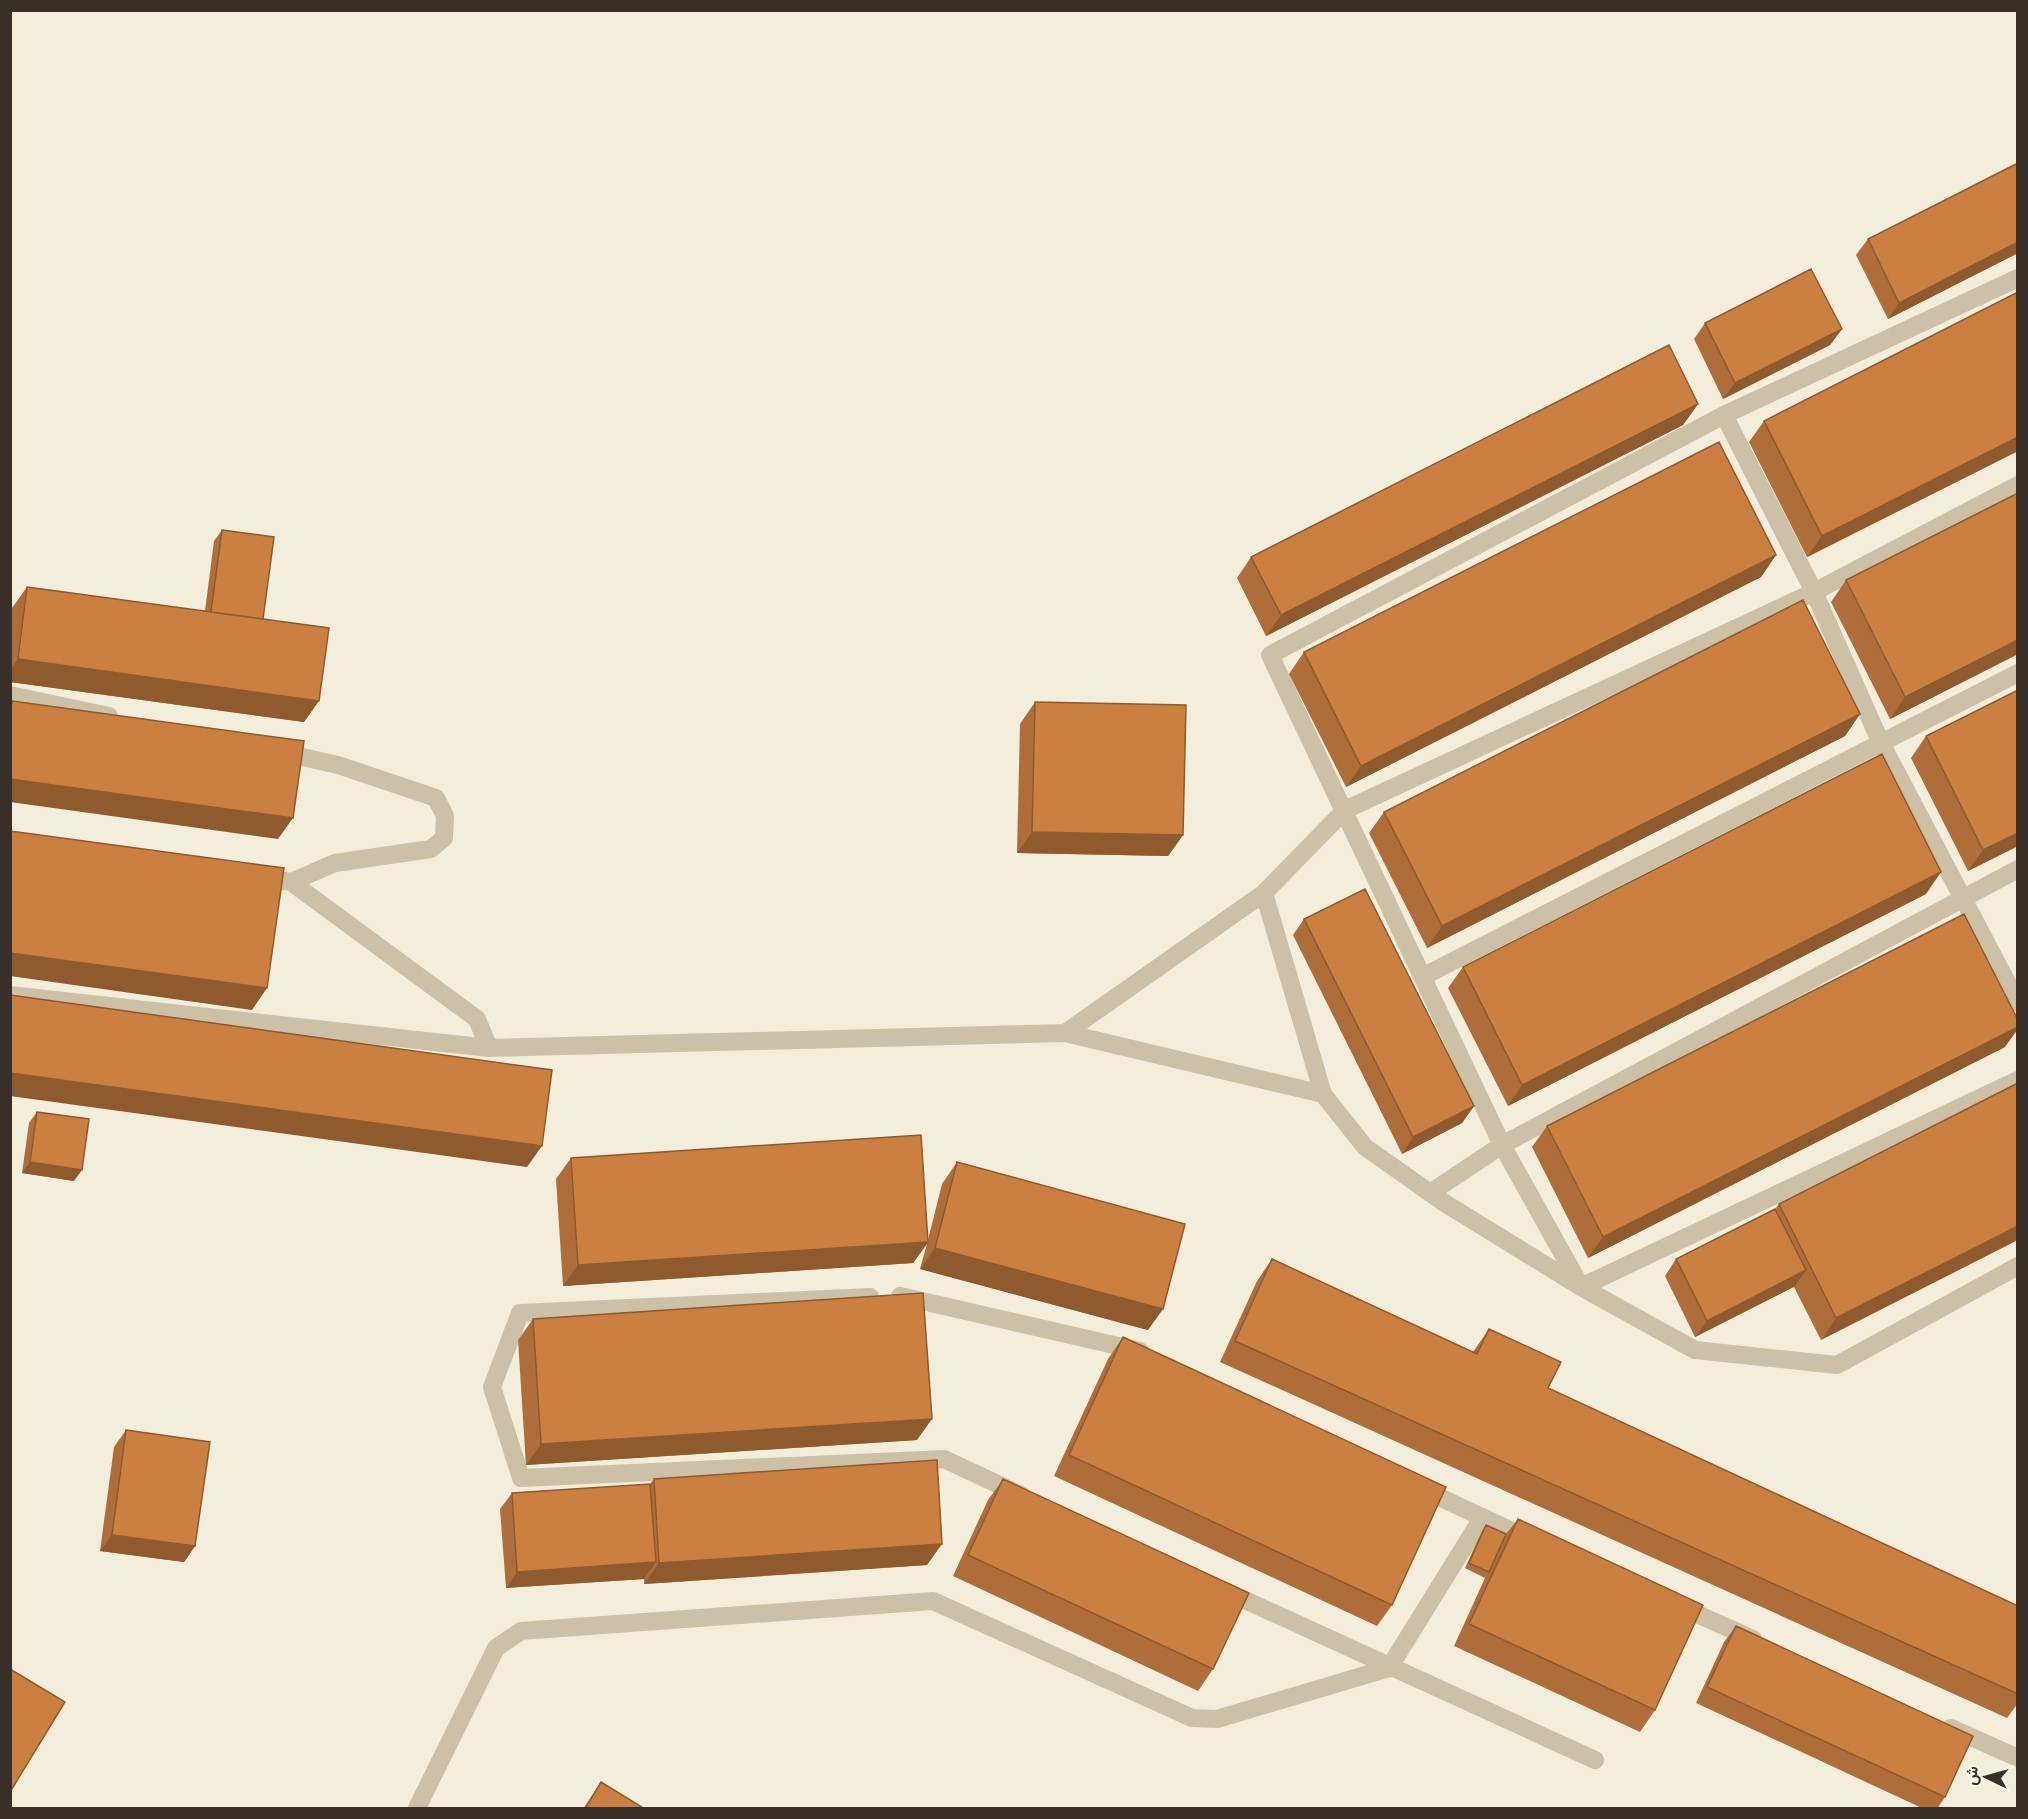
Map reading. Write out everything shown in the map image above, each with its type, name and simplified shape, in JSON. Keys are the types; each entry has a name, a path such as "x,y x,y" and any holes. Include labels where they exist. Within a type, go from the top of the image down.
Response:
{"street":[{"path":"1581,1287 1502,1145 1270,655 1724,415 2018,279"},
{"path":"1724,415 1814,592 1880,741 2018,1003"},
{"path":"1065,1033 1264,892 1345,810 1814,592 2018,485"},
{"path":"1422,977 1880,741 2018,673"},
{"path":"10,695 128,720"},
{"path":"268,750 338,765 436,798 445,816 444,838 431,849 335,863 291,882"},
{"path":"1430,1193 1502,1145 2018,869"},
{"path":"244,874 291,882 477,1019 489,1048"},
{"path":"1264,892 1323,1094 1365,1147 1430,1193 1581,1287 1695,1350 1837,1365 2018,1266"},
{"path":"10,995 489,1048 1065,1033 1323,1094"},
{"path":"1581,1287 2018,1080"},
{"path":"1042,1505 944,1459 521,1478 492,1387 520,1313 900,1295 1142,1351 1153,1357"},
{"path":"1408,1482 1548,1548"},
{"path":"417,1809 496,1648 521,1631 933,1601 1192,1718 1217,1719 1389,1668 1482,1518"},
{"path":"1205,1581 1389,1668 1596,1760"},
{"path":"1657,1596 1766,1645"},
{"path":"1930,1718 2018,1758"}],"building":[{"path":"2018,163 2018,242 1899,303 1868,239"},
{"path":"1811,269 1842,329 1735,383 1705,323"},
{"path":"2018,292 2018,437 1822,536 1764,421"},
{"path":"1669,345 1698,404 1281,615 1251,557"},
{"path":"1719,442 1776,555 1361,766 1304,652"},
{"path":"2018,493 2018,640 1905,697 1846,580"},
{"path":"222,530 274,537 263,619 211,612"},
{"path":"27,587 329,628 319,701 18,659"},
{"path":"1803,600 1860,714 1442,926 1384,812"},
{"path":"2018,690 2018,833 1983,850 1926,736"},
{"path":"12,701 304,741 293,818 10,779"},
{"path":"1035,702 1186,705 1183,835 1032,832"},
{"path":"1882,754 1941,872 1522,1085 1463,967"},
{"path":"10,831 284,868 267,988 10,953"},
{"path":"1365,889 1474,1106 1413,1137 1304,919"},
{"path":"1964,914 2018,1020 2018,1027 1603,1237 1547,1126"},
{"path":"10,995 552,1070 542,1146 10,1073"},
{"path":"2018,1083 2018,1226 1836,1318 1779,1204"},
{"path":"37,1112 89,1119 82,1170 30,1162"},
{"path":"921,1135 928,1242 578,1265 571,1158"},
{"path":"957,1162 1185,1224 1163,1309 935,1248"},
{"path":"1775,1209 1806,1270 1707,1321 1676,1259"},
{"path":"1272,1259 1477,1354 1489,1329 1561,1362 1548,1388 2018,1606 2018,1694 1235,1341"},
{"path":"923,1293 932,1419 541,1444 533,1319"},
{"path":"1123,1337 1446,1487 1392,1605 1069,1455"},
{"path":"126,1430 210,1442 195,1546 112,1535"},
{"path":"937,1460 942,1544 659,1563 654,1479"},
{"path":"1003,1479 1249,1593 1213,1669 968,1555"},
{"path":"650,1484 656,1562 517,1572 512,1493"},
{"path":"1518,1519 1703,1605 1655,1710 1469,1624"},
{"path":"1486,1525 1506,1534 1489,1572 1469,1563"},
{"path":"1736,1626 1973,1736 1945,1797 1707,1687"},
{"path":"10,1669 65,1702 10,1792"},
{"path":"601,1782 645,1809 585,1809"}]}
